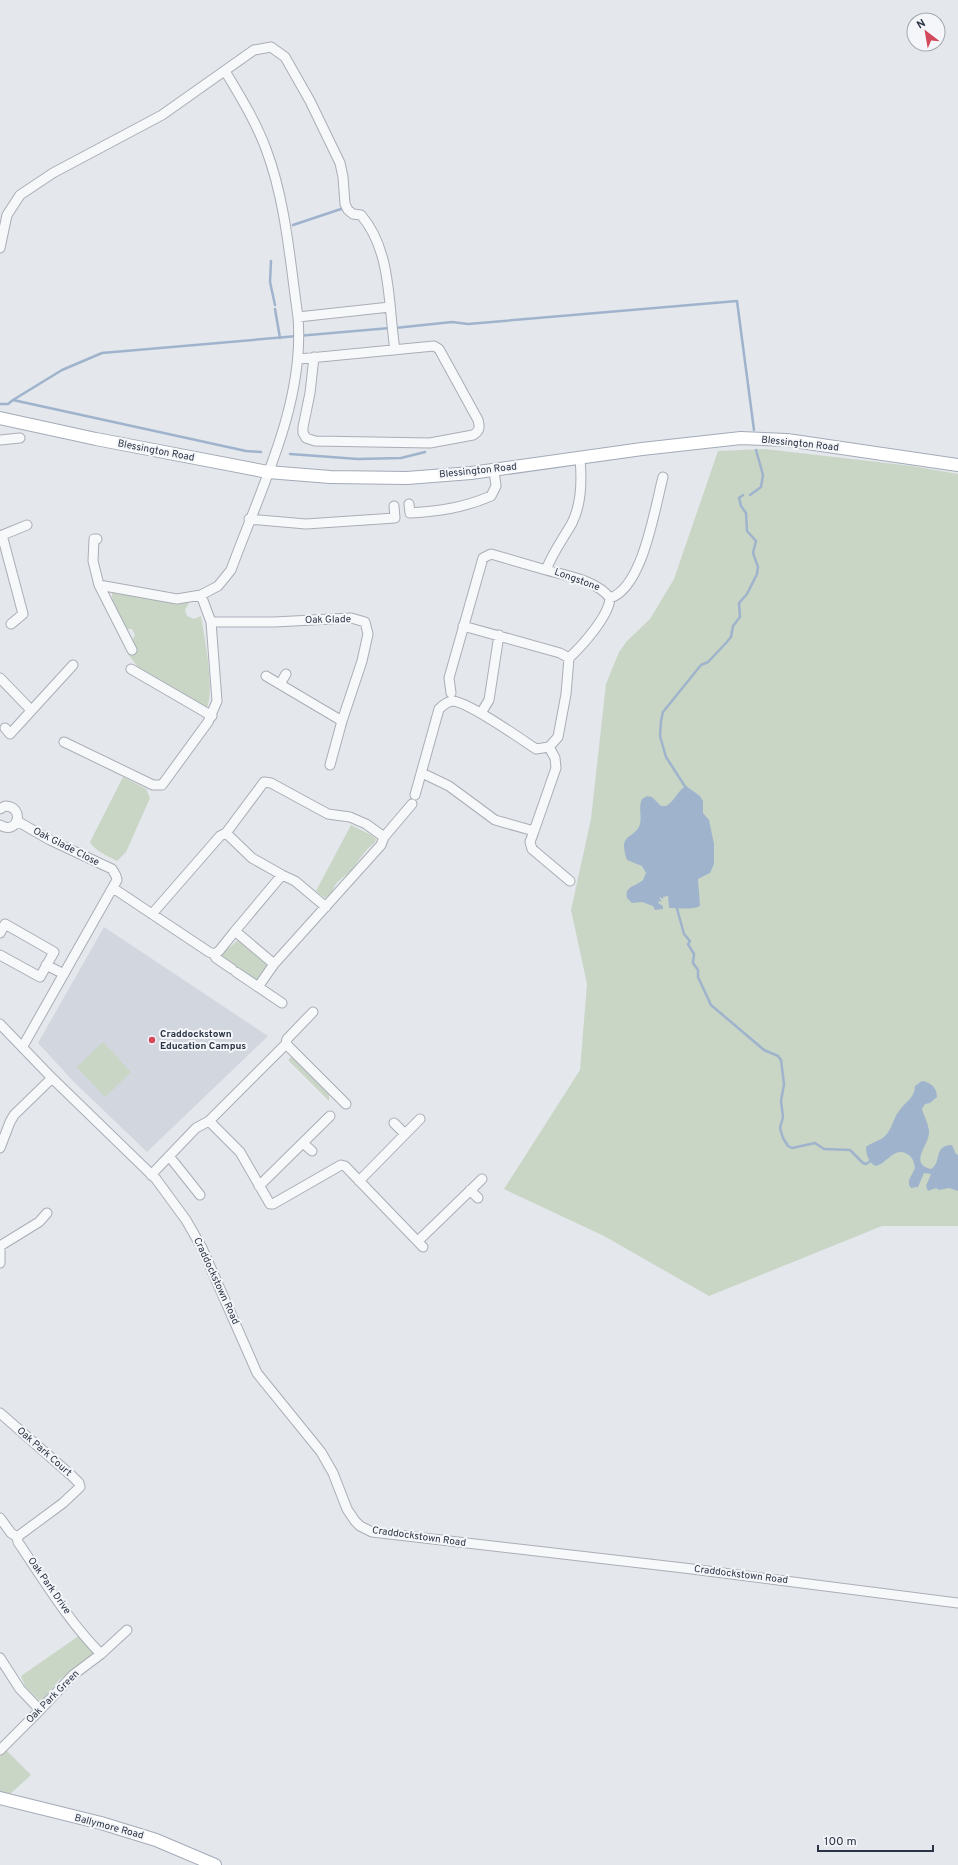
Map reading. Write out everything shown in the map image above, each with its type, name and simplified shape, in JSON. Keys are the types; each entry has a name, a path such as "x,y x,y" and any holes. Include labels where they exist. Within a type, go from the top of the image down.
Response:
{"main road":[{"name":"Blessington Road","path":"0,418 96,439 268,472 330,477 407,478 494,470 642,449 741,438 787,440 958,464"},
{"name":"Ballymore Road","path":"0,1798 101,1822 156,1840 215,1865"}],"street":[{"path":"0,248 7,215 20,196 53,173 162,115 254,50 271,47 285,57 318,116 340,163 343,176 345,204 348,210 353,214 361,215 371,230 377,244 385,266 392,336 395,350"},
{"path":"99,585 177,599 201,595 218,586 231,570 249,519 285,429 299,359 299,332 285,226 267,150 259,130 225,71"},
{"path":"298,317 390,307"},
{"path":"299,359 314,357 434,346 439,349 478,420 480,426 478,432 473,435 430,443 315,441 306,438 303,433 303,427 310,393 314,357"},
{"path":"0,440 20,438"},
{"name":"Longstone","path":"580,459 582,480 580,499 575,516 552,554 546,570 595,585 604,590 610,598 620,594 630,582 639,564 646,546 663,477"},
{"path":"409,504 410,512 445,510 474,503 491,496 496,486 494,470"},
{"path":"249,519 306,524 395,518 394,506"},
{"path":"11,624 23,614 1,535 27,525"},
{"path":"97,539 94,539 93,561 99,585 132,650"},
{"path":"451,693 449,678 483,558 490,554 507,557 546,570"},
{"path":"64,742 153,786 158,786 165,781 212,716 217,701 211,622 201,595"},
{"path":"258,987 274,964 326,908 381,845 384,837 413,800 422,773 439,709 443,705 453,701 481,713 536,749 549,747 558,736 566,694 569,658 580,648 607,611 610,598"},
{"name":"Oak Glade","path":"211,622 274,622 351,618 365,622 368,634 362,661 342,721 330,765"},
{"path":"463,626 560,653 569,658"},
{"path":"481,713 489,700 499,635"},
{"path":"5,728 10,734 73,665"},
{"path":"131,669 212,716"},
{"path":"280,684 286,674"},
{"path":"266,676 342,721"},
{"path":"0,678 31,710"},
{"path":"549,747 555,758 556,768 530,842 532,849 570,881"},
{"path":"422,773 449,786 495,820 534,831"},
{"path":"152,914 220,836 226,833 264,782 272,783 328,814 350,817 366,824 384,837"},
{"name":"Oak Glade Close","path":"0,809 5,806 13,808 17,812 17,821 50,840 112,870 117,880 113,888"},
{"path":"0,825 4,828 11,827 17,821"},
{"path":"226,833 252,858 295,881 326,908"},
{"path":"214,954 219,951 282,875"},
{"path":"23,1046 113,888 214,954 216,958 234,971 282,1003"},
{"path":"0,933 5,924 54,952 40,977 0,955"},
{"path":"235,931 274,964"},
{"path":"46,965 64,974"},
{"path":"151,1175 196,1128 209,1121 286,1044 287,1039 313,1012"},
{"name":"Craddockstown Road","path":"0,1024 23,1046 52,1078 151,1175 168,1195 202,1248 257,1373 321,1452 333,1473 347,1509 360,1526 372,1532 684,1568 958,1603"},
{"path":"286,1044 346,1104"},
{"path":"0,1148 14,1115 52,1078"},
{"path":"259,1186 330,1116"},
{"path":"359,1181 420,1119"},
{"path":"209,1121 240,1152 267,1201 273,1204 341,1165 344,1166 421,1244 470,1190 482,1179"},
{"path":"394,1124 405,1134"},
{"path":"303,1143 312,1151"},
{"path":"169,1156 200,1195"},
{"path":"470,1190 478,1198"},
{"path":"0,1264 0,1246 39,1222 47,1213"},
{"name":"Oak Park Court","path":"0,1413 72,1476 79,1483 80,1487 63,1503 17,1537"},
{"name":"Oak Park Drive","path":"0,1518 11,1533 17,1537 18,1542 41,1576 78,1627 101,1654"},
{"name":"Oak Park Green","path":"0,1750 73,1675 101,1654 127,1630"},
{"path":"0,1658 20,1689 40,1710"}],"shaded area":[{"name":"Craddockstown Education Campus","path":"104,927 268,1036 147,1152 74,1082 38,1043"}],"green space":[{"path":"765,449 912,466 958,474 958,1226 882,1226 709,1296 604,1236 504,1189 580,1070 587,984 571,910 591,819 606,684 619,652 627,641 650,619 674,579 718,451"},
{"path":"116,590 177,603 189,603 185,610 187,616 194,619 201,616 210,678 209,701 206,709 141,671 128,654 135,635 132,629 123,626 117,615 112,596 112,593"},
{"path":"123,777 146,789 150,798 126,852 117,861 98,851 90,842"},
{"path":"351,825 376,839 352,869 336,883 333,891 325,898 316,891"},
{"path":"238,940 268,966 258,979 255,980 220,956"},
{"path":"103,1042 131,1072 105,1097 77,1067"},
{"path":"293,1055 329,1093 329,1101 288,1060"},
{"path":"80,1635 92,1650 92,1656 59,1680 41,1702 25,1686 21,1676"},
{"path":"6,1750 31,1775 9,1795 0,1793 0,1756"}],"water":[{"path":"686,786 700,796 703,801 703,813 709,820 714,844 714,864 710,873 698,879 700,906 689,908 669,908 668,896 663,897 663,899 659,897 662,902 659,901 658,903 663,906 663,909 655,910 653,906 642,902 632,903 627,898 627,891 643,880 646,873 642,866 627,860 624,845 625,841 638,829 640,824 640,805 642,799 647,796 652,797 661,806 666,806"},
{"path":"922,1081 933,1086 937,1097 930,1103 925,1104 922,1109 929,1133 921,1154 921,1163 924,1167 931,1169 936,1163 942,1148 952,1145 956,1154 958,1155 958,1191 949,1188 939,1190 936,1188 928,1191 926,1186 931,1174 924,1173 918,1187 911,1188 909,1185 909,1180 915,1168 911,1157 903,1152 895,1153 876,1166 871,1163 867,1156 866,1147 883,1138 891,1127 901,1108 912,1097 915,1086"}],"waterway":[{"path":"293,225 341,209"},
{"path":"271,261 270,282 275,305"},
{"path":"395,328 452,322 468,324 737,301 754,430"},
{"path":"275,309 280,338"},
{"path":"13,400 62,370 102,353 390,328"},
{"path":"0,404 8,404 13,400 246,451 261,452"},
{"path":"750,495 761,487 763,475 756,450"},
{"path":"290,454 358,459 401,458 425,452"},
{"path":"686,788 666,757 660,736 661,721 663,712 701,665 708,662 731,637 733,626 740,617 739,603 747,594 757,574 758,567 753,553 756,541 747,531 746,513 741,506 739,498 743,495"},
{"path":"676,905 684,934 690,941 688,944 694,954 693,963 698,970 698,977 711,1005 764,1050 778,1056 781,1060 784,1084 781,1101 783,1117 780,1128 783,1138 788,1146 792,1148 815,1143 824,1149 850,1150 863,1163 866,1164 872,1160"}],"place":[{"name":"Craddockstown Education Campus","path":"152,1040"}]}
